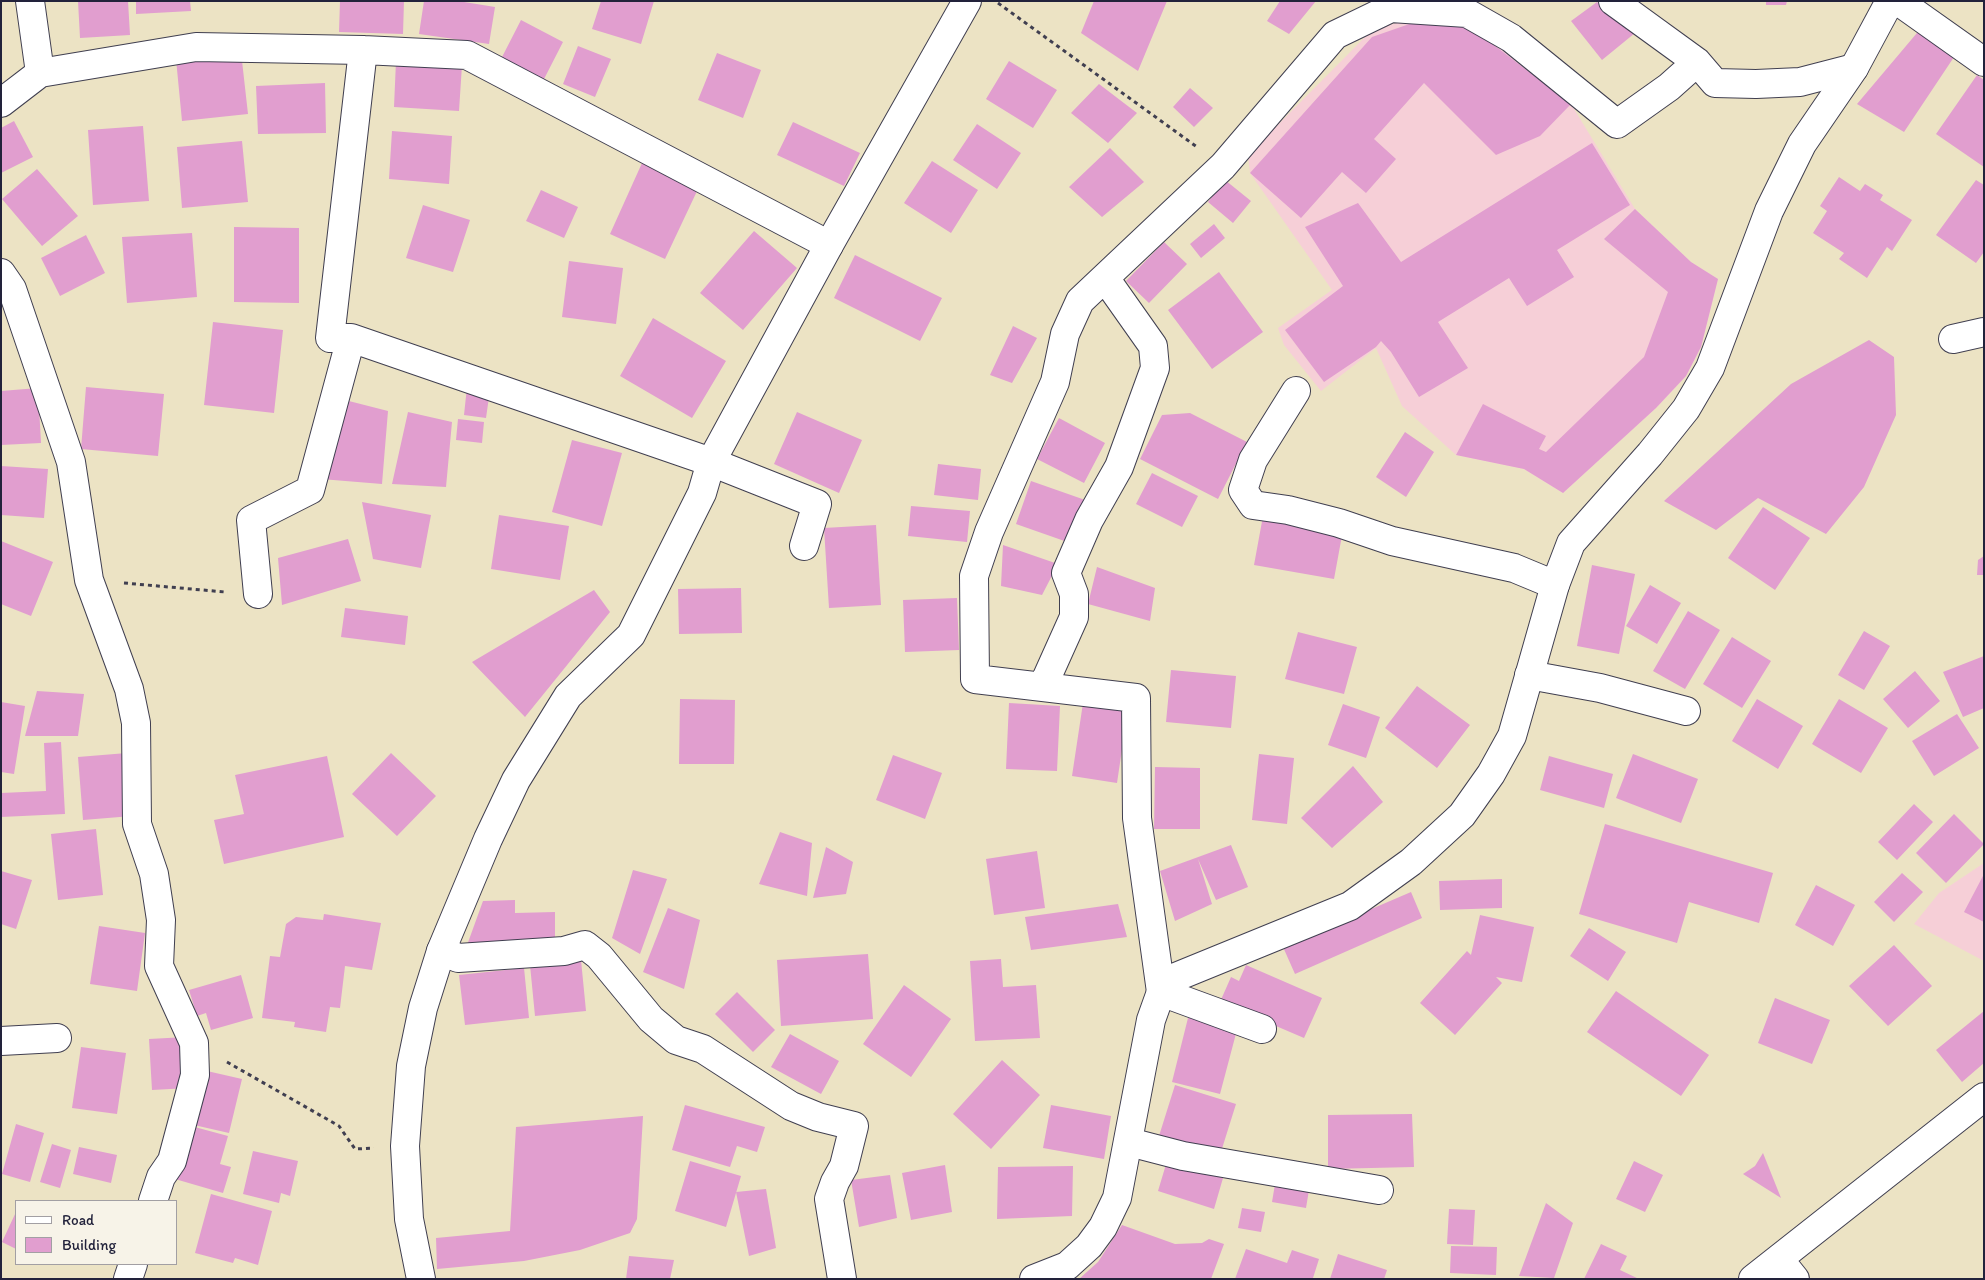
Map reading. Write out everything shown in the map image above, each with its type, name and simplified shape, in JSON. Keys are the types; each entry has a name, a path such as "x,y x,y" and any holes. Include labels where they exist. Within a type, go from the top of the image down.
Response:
{"street":[{"path":"30,1 40,73"},
{"path":"421,1279 409,1219 405,1146 411,1066 423,1008 441,951 484,847 516,780 568,696 631,634 702,493 711,462 829,245 967,1"},
{"path":"1613,1 1697,62 1715,83 1800,82 1854,68"},
{"path":"1034,1279 1067,1266 1089,1246 1103,1227 1117,1198 1151,1020 1161,992 1176,977 1350,906 1411,862 1462,814 1491,774 1512,736 1555,585 1572,543 1650,454 1691,401 1710,368 1769,211 1802,144 1854,68 1890,1"},
{"path":"1898,1 1984,62"},
{"path":"1161,992 1137,818 1136,698 974,679 974,576 989,532 1055,382 1065,334 1080,301 1223,166 1335,35 1391,8 1467,13 1511,38 1617,124 1669,87 1697,62"},
{"path":"1,103 40,73 196,47 362,50 468,56 829,245"},
{"path":"362,50 330,338 351,338 711,462 818,504 804,546"},
{"path":"1,273 12,289 71,462 89,580 129,689 136,722 137,824 154,874 161,920 158,966 194,1042 196,1075 172,1161 161,1176 153,1200"},
{"path":"1043,686 1074,617 1074,594 1066,572 1089,520 1119,467 1154,368 1153,346 1104,278"},
{"path":"1953,339 1984,332"},
{"path":"258,594 251,520 310,490 351,338"},
{"path":"1296,391 1253,460 1243,490 1253,505 1288,510 1339,523 1392,541 1514,568 1555,585"},
{"path":"1529,675 1600,688 1686,711"},
{"path":"441,951 458,958 564,950 585,945 599,956 651,1019 676,1040 703,1049 791,1106 818,1117 854,1126 844,1166 835,1182 830,1200 842,1279"},
{"path":"1161,992 1262,1029"},
{"path":"1,1041 57,1038"},
{"path":"1753,1279 1787,1269 1984,1097"},
{"path":"1129,1142 1183,1156 1379,1190"},
{"path":"128,1279 133,1265"}],"path":[{"path":"995,1 1223,166"},
{"path":"89,580 258,594"},
{"path":"194,1042 339,1126 354,1149 405,1146"}],"shaded area":[{"path":"1417,17 1469,21 1571,104 1635,209 1691,262 1718,279 1701,347 1686,376 1656,408 1563,493 1524,469 1456,455 1402,406 1376,348 1321,391 1284,345 1278,328 1332,290 1250,173 1248,155 1372,30"},
{"path":"1984,863 1984,961 1914,924 1939,893"}],"building":[{"path":"78,1 128,1 130,35 80,38"},
{"path":"136,1 190,1 191,11 136,14"},
{"path":"340,1 404,1 403,34 339,32"},
{"path":"424,1 458,1 495,7 489,44 419,34"},
{"path":"601,1 654,1 641,44 592,29"},
{"path":"1094,1 1167,1 1138,71 1081,33"},
{"path":"1280,1 1316,1 1289,34 1267,21"},
{"path":"1766,1 1787,1 1786,5 1766,5"},
{"path":"1597,2 1635,33 1602,60 1571,21"},
{"path":"521,20 563,42 543,81 501,59"},
{"path":"1418,21 1469,26 1571,104 1540,136 1496,155 1424,83 1374,139 1396,159 1366,193 1342,172 1301,218 1250,173 1372,37"},
{"path":"1922,27 1956,54 1904,132 1857,104"},
{"path":"578,46 611,59 595,97 563,84"},
{"path":"241,52 248,114 182,121 176,59"},
{"path":"717,53 761,70 743,118 698,100"},
{"path":"396,61 462,65 459,111 394,107"},
{"path":"1009,61 1057,90 1033,128 986,99"},
{"path":"1977,75 1984,80 1984,167 1936,134"},
{"path":"325,83 326,133 258,134 256,86"},
{"path":"1099,84 1137,113 1108,143 1071,113"},
{"path":"1190,88 1213,108 1194,127 1173,107"},
{"path":"14,121 33,157 1,173 1,128"},
{"path":"793,122 860,153 844,186 777,155"},
{"path":"977,124 1021,153 997,189 953,160"},
{"path":"143,126 149,201 93,205 88,130"},
{"path":"392,131 452,136 449,184 389,179"},
{"path":"242,141 248,202 182,208 177,147"},
{"path":"1592,143 1630,205 1557,250 1574,277 1527,306 1509,278 1438,322 1468,368 1419,397 1391,352 1381,341 1376,347 1324,382 1285,330 1343,286 1305,227 1358,203 1401,262"},
{"path":"1110,148 1144,182 1102,217 1069,187"},
{"path":"932,161 978,190 951,233 904,203"},
{"path":"642,163 698,189 665,259 610,234"},
{"path":"37,169 78,216 42,246 2,199"},
{"path":"1839,177 1860,191 1865,184 1883,195 1880,200 1912,220 1892,251 1887,247 1867,278 1839,259 1844,253 1813,233 1827,211 1820,206"},
{"path":"1225,180 1251,201 1233,223 1208,202"},
{"path":"1976,180 1984,185 1984,252 1976,263 1936,235"},
{"path":"541,190 578,207 564,238 526,221"},
{"path":"423,205 470,220 453,272 406,258"},
{"path":"1635,209 1691,262 1718,279 1701,347 1686,376 1656,408 1563,493 1524,469 1456,455 1483,404 1546,436 1539,449 1546,452 1644,357 1668,292 1604,239"},
{"path":"1214,224 1225,238 1201,258 1190,244"},
{"path":"234,227 299,228 299,303 234,302"},
{"path":"754,231 797,268 743,330 700,293"},
{"path":"192,233 197,297 127,303 122,237"},
{"path":"86,235 105,273 60,296 41,258"},
{"path":"1164,242 1187,264 1149,303 1126,281"},
{"path":"855,255 942,298 920,341 834,298"},
{"path":"569,261 623,268 616,324 562,317"},
{"path":"1219,272 1263,332 1212,369 1168,310"},
{"path":"653,318 726,361 692,418 620,376"},
{"path":"213,322 283,330 274,413 204,405"},
{"path":"1013,326 1037,338 1012,383 990,375"},
{"path":"1869,340 1894,357 1896,415 1864,487 1826,534 1758,498 1716,530 1664,501 1791,384"},
{"path":"86,387 164,394 158,456 81,449"},
{"path":"467,387 490,390 486,418 464,415"},
{"path":"38,388 41,443 1,445 1,391"},
{"path":"341,399 388,411 382,484 321,479"},
{"path":"408,412 452,422 446,487 392,484"},
{"path":"797,412 862,440 839,493 774,464"},
{"path":"1190,413 1247,442 1218,499 1140,459 1162,415"},
{"path":"1059,418 1105,443 1084,483 1037,459"},
{"path":"458,419 484,422 482,443 456,440"},
{"path":"1405,432 1434,452 1406,497 1376,477"},
{"path":"572,440 622,453 602,526 552,512"},
{"path":"938,464 981,469 978,500 934,495"},
{"path":"1,466 48,469 44,518 1,515"},
{"path":"1152,473 1198,496 1182,527 1136,504"},
{"path":"1031,481 1088,501 1073,544 1016,524"},
{"path":"362,502 431,515 421,568 373,559"},
{"path":"911,506 970,511 967,542 908,536"},
{"path":"1763,507 1810,538 1775,590 1728,558"},
{"path":"499,515 569,526 560,580 491,569"},
{"path":"1263,516 1343,530 1334,579 1254,565"},
{"path":"876,525 881,605 829,608 824,528"},
{"path":"348,539 361,581 282,605 278,558"},
{"path":"1,541 53,562 31,616 1,604"},
{"path":"1003,545 1058,564 1042,595 1001,586"},
{"path":"1984,556 1984,575 1977,575 1978,560"},
{"path":"1592,565 1635,574 1619,654 1577,646"},
{"path":"1097,567 1155,588 1150,621 1088,604"},
{"path":"1650,585 1681,603 1657,644 1626,626"},
{"path":"741,588 742,633 679,634 678,589"},
{"path":"594,590 610,612 525,717 472,662"},
{"path":"957,598 959,650 905,652 903,600"},
{"path":"345,608 408,616 405,645 341,637"},
{"path":"1688,611 1720,630 1685,689 1653,671"},
{"path":"1864,631 1890,646 1864,690 1838,675"},
{"path":"1298,632 1357,647 1344,694 1285,679"},
{"path":"1732,637 1771,661 1742,708 1703,684"},
{"path":"1984,656 1984,708 1963,717 1943,672"},
{"path":"1171,670 1236,676 1231,728 1166,722"},
{"path":"1915,671 1940,701 1908,728 1883,699"},
{"path":"1417,686 1470,725 1437,768 1385,728"},
{"path":"37,691 84,694 78,736 25,736"},
{"path":"680,699 735,700 734,764 679,764"},
{"path":"1757,699 1803,726 1778,769 1732,741"},
{"path":"1839,699 1888,728 1861,773 1812,744"},
{"path":"1,702 25,706 14,774 1,772"},
{"path":"1009,703 1060,706 1057,771 1006,769"},
{"path":"1083,703 1128,709 1117,783 1072,776"},
{"path":"1343,704 1380,717 1366,758 1328,745"},
{"path":"1957,714 1979,748 1934,776 1912,741"},
{"path":"61,742 65,814 1,817 1,793 46,791 44,743"},
{"path":"127,753 132,816 83,820 78,757"},
{"path":"391,753 436,796 397,836 352,794"},
{"path":"1259,754 1294,758 1287,824 1252,820"},
{"path":"1633,754 1698,779 1681,823 1616,798"},
{"path":"893,755 942,773 925,819 876,800"},
{"path":"327,756 344,837 224,864 214,820 244,814 235,775"},
{"path":"1549,756 1613,774 1604,808 1540,790"},
{"path":"1353,766 1383,802 1332,848 1301,818"},
{"path":"1155,767 1200,768 1200,829 1154,829"},
{"path":"1914,804 1933,822 1897,860 1878,842"},
{"path":"1954,814 1984,844 1946,883 1916,853"},
{"path":"1605,824 1773,873 1759,923 1689,902 1677,943 1579,914"},
{"path":"96,829 103,895 58,900 51,834"},
{"path":"780,832 812,843 807,896 759,884"},
{"path":"1231,845 1248,887 1216,900 1198,859 1212,904 1175,921 1160,871"},
{"path":"826,847 853,862 846,894 813,898"},
{"path":"1037,851 1045,908 994,915 986,859"},
{"path":"633,870 667,879 640,954 612,938"},
{"path":"1,871 32,880 16,929 1,924"},
{"path":"1902,873 1923,892 1894,922 1874,902"},
{"path":"1984,874 1984,922 1964,912"},
{"path":"1502,879 1502,908 1440,910 1439,881"},
{"path":"1816,885 1855,905 1833,946 1795,925"},
{"path":"1411,892 1422,918 1295,974 1283,947"},
{"path":"515,900 515,913 555,912 555,946 466,948 483,901"},
{"path":"1118,904 1127,937 1031,950 1025,917"},
{"path":"668,908 700,920 684,989 643,972"},
{"path":"324,914 381,923 372,970 345,966 340,1008 330,1007 326,1032 294,1027 295,1022 262,1018 270,956 280,957 286,924 296,917 323,920"},
{"path":"1480,915 1534,927 1522,982 1496,977 1502,983 1455,1035 1420,1003 1467,951 1471,955"},
{"path":"99,926 145,933 137,991 90,984"},
{"path":"1589,928 1626,952 1608,981 1570,956"},
{"path":"1894,945 1932,986 1888,1026 1849,986"},
{"path":"868,954 873,1019 781,1026 777,960"},
{"path":"1001,959 1003,987 1036,985 1040,1038 975,1041 970,961"},
{"path":"581,960 586,1011 535,1016 530,965"},
{"path":"1246,965 1322,998 1304,1038 1220,1002 1231,977 1239,981"},
{"path":"524,968 529,1018 465,1025 459,975"},
{"path":"241,975 253,1018 211,1030 206,1013 197,1016 189,990"},
{"path":"904,985 951,1019 911,1077 863,1044"},
{"path":"1616,991 1709,1055 1681,1096 1587,1032"},
{"path":"737,992 775,1030 753,1052 715,1014"},
{"path":"1775,998 1830,1020 1812,1064 1758,1043"},
{"path":"1984,1011 1984,1063 1962,1082 1936,1050"},
{"path":"1189,1014 1238,1026 1220,1094 1172,1082"},
{"path":"790,1034 839,1061 821,1094 771,1067"},
{"path":"186,1037 189,1088 152,1090 149,1039"},
{"path":"81,1047 126,1053 117,1114 72,1108"},
{"path":"1002,1060 1040,1095 991,1149 953,1114"},
{"path":"207,1071 242,1079 229,1133 194,1125"},
{"path":"1175,1085 1236,1104 1220,1155 1159,1136"},
{"path":"685,1105 765,1127 757,1152 737,1146 730,1167 672,1150"},
{"path":"1051,1105 1111,1116 1104,1159 1043,1148"},
{"path":"1412,1114 1414,1167 1328,1169 1328,1115"},
{"path":"643,1116 637,1219 630,1233 580,1250 524,1261 437,1269 436,1238 510,1231 516,1127"},
{"path":"16,1124 44,1133 30,1182 2,1174"},
{"path":"191,1126 228,1136 220,1164 231,1167 223,1193 175,1179"},
{"path":"52,1144 71,1150 60,1188 40,1182"},
{"path":"79,1147 117,1155 111,1183 73,1174"},
{"path":"253,1151 298,1161 290,1196 281,1193 279,1203 243,1194"},
{"path":"1763,1153 1781,1198 1743,1174 1755,1166"},
{"path":"690,1161 741,1176 726,1227 675,1211"},
{"path":"1167,1161 1223,1178 1214,1209 1158,1191"},
{"path":"1634,1161 1663,1175 1645,1212 1616,1199"},
{"path":"945,1165 952,1212 911,1220 902,1173"},
{"path":"1073,1166 1072,1216 997,1219 998,1167"},
{"path":"890,1175 897,1218 859,1227 851,1180"},
{"path":"1276,1178 1310,1184 1306,1208 1272,1202"},
{"path":"766,1189 776,1248 749,1256 736,1192"},
{"path":"211,1194 272,1211 258,1265 235,1258 233,1263 195,1253"},
{"path":"1546,1203 1573,1223 1554,1278 1519,1276"},
{"path":"1242,1208 1265,1212 1261,1232 1238,1228"},
{"path":"1449,1209 1475,1210 1473,1245 1447,1244"},
{"path":"15,1214 15,1248 2,1242"},
{"path":"1122,1225 1175,1244 1202,1243 1209,1239 1224,1244 1211,1279 1079,1279 1098,1262"},
{"path":"1601,1244 1627,1256 1620,1270 1639,1279 1584,1279"},
{"path":"1451,1246 1497,1247 1496,1275 1450,1273"},
{"path":"1246,1249 1287,1263 1292,1250 1319,1259 1311,1279 1235,1279"},
{"path":"1338,1254 1387,1270 1384,1279 1330,1279"},
{"path":"629,1256 674,1260 670,1279 626,1279"}]}
